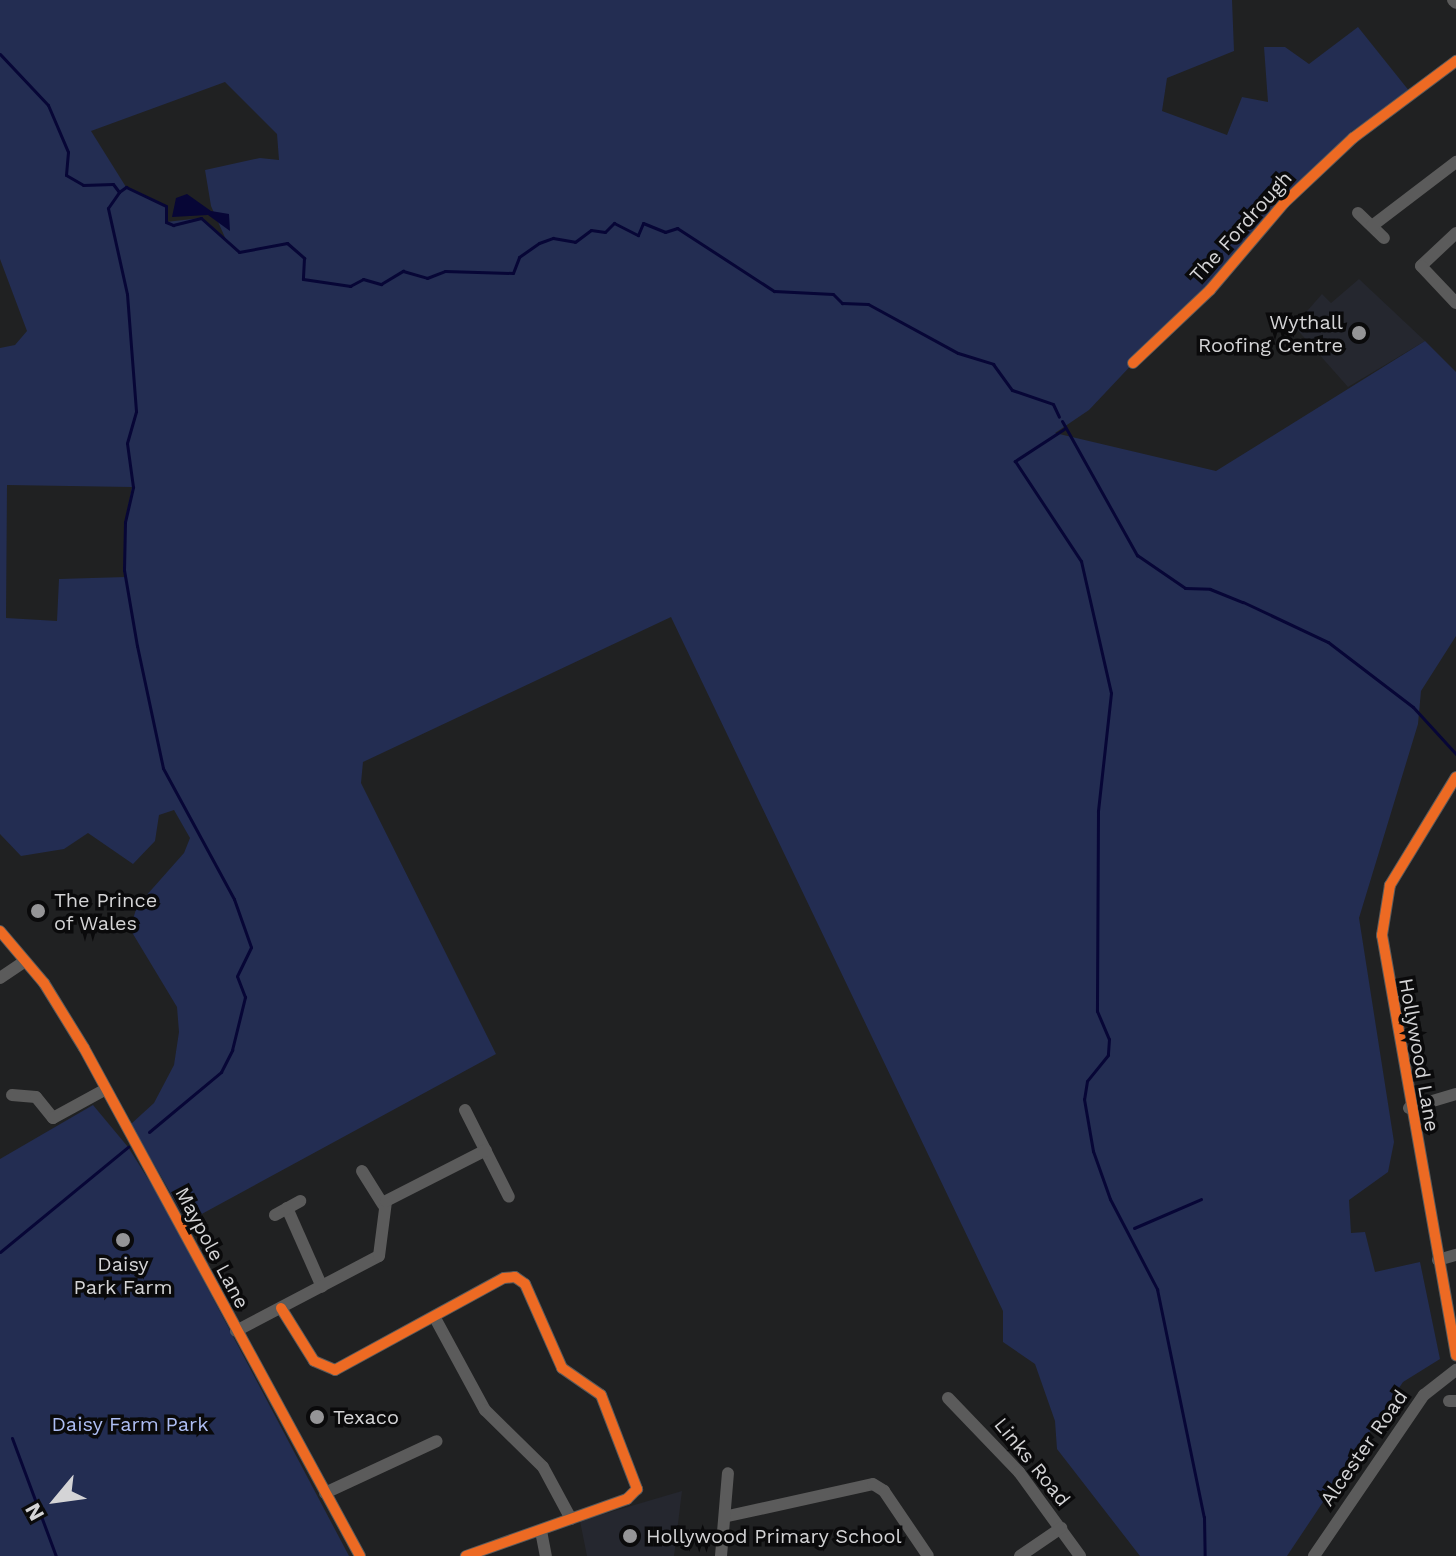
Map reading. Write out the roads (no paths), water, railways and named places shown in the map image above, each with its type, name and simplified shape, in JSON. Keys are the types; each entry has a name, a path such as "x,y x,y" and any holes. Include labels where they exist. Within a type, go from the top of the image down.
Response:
{"street":[{"name":"The Fordrough","path":"1133,363 1210,290 1284,203 1353,138 1456,61"},
{"path":"1372,226 1456,162"},
{"path":"1358,213 1384,238"},
{"path":"1456,233 1421,266 1421,273 1456,303"},
{"name":"Hollywood Lane","path":"1456,778 1390,885 1383,915 1409,1108 1456,1356"},
{"name":"Maypole Lane","path":"0,931 25,961 106,1089 360,1556"},
{"path":"0,978 25,961"},
{"path":"12,1095 36,1097 53,1118 106,1089"},
{"path":"1409,1108 1456,1094"},
{"path":"465,1110 509,1197"},
{"path":"383,1205 486,1150"},
{"path":"236,1331 381,1254 383,1205 362,1171"},
{"path":"275,1215 300,1201"},
{"path":"287,1208 322,1287"},
{"path":"1438,1260 1456,1255"},
{"path":"281,1308 314,1361 330,1370 515,1277 525,1284 562,1368 601,1395 637,1489 627,1499 466,1556"},
{"path":"435,1318 485,1410 537,1460 571,1519"},
{"name":"Alcester Road","path":"1314,1556 1424,1395 1456,1370"},
{"name":"Links Road","path":"948,1398 1019,1472 1080,1556"},
{"path":"325,1493 438,1439"},
{"path":"721,1556 728,1516 728,1473"},
{"path":"728,1516 873,1484 884,1491 928,1556"},
{"path":"1020,1556 1061,1528"},
{"path":"541,1531 546,1556"}],"waterway":[{"path":"0,54 48,105 68,152 66,175 83,185 113,184 119,192"},
{"path":"149,1132 221,1072 232,1050 245,997 237,976 251,947 234,899 163,768 137,646 124,570 125,522 133,487 127,443 136,411 127,294 108,208 119,192 126,187 166,206 166,222 173,225 201,218 239,252 287,243 304,258 303,279 350,286 363,279 381,284 403,271 427,278 445,271 513,273 519,257 539,243 553,238 575,242 591,230 605,232 614,223 638,235 643,223 665,232 677,228 774,291 833,294 842,303 868,304 958,353 993,364 1012,390 1053,404 1059,417"},
{"path":"1062,421 1137,555 1185,588 1210,589 1328,642 1413,707 1456,754"},
{"path":"1064,429 1015,461 1081,561 1111,693 1098,811 1097,1011 1109,1039 1108,1055 1087,1081 1084,1099 1093,1151 1110,1199 1157,1289 1204,1517 1205,1556"},
{"path":"0,1252 128,1147"},
{"path":"1134,1228 1201,1199"},
{"path":"12,1438 56,1556"}],"place":[{"name":"Wythall Roofing Centre","path":"1359,333"},
{"name":"The Prince of Wales","path":"38,911"},
{"name":"Daisy Park Farm","path":"123,1240"},
{"name":"Texaco","path":"317,1417"},
{"name":"Hollywood Primary School","path":"630,1536"}],"park label":[{"name":"Daisy Farm Park","path":"130,1424"}]}
